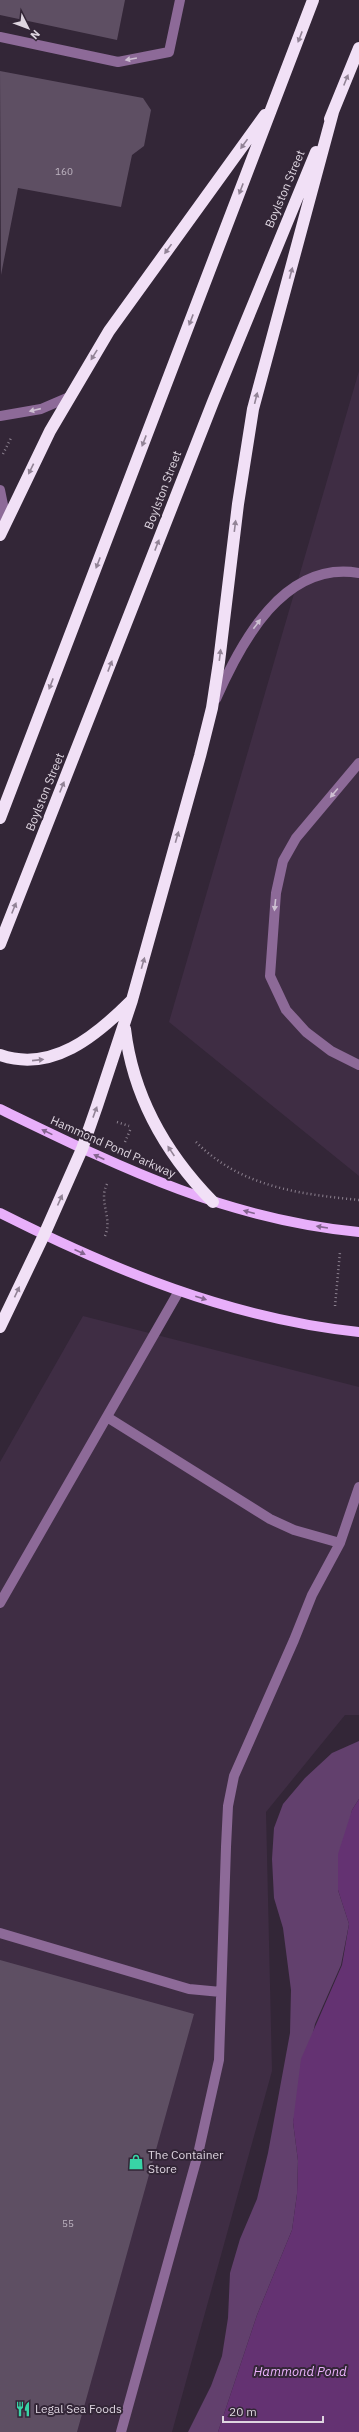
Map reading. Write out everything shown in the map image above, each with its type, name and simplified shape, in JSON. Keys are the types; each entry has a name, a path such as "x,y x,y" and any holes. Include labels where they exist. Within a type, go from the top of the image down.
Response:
{"highway":[{"path":"0,818 276,101 313,0"},
{"name":"Boylston Street","path":"0,944 251,307 359,48"},
{"path":"1,532 69,397 128,304 276,101"},
{"path":"0,1327 44,1235 82,1149 132,1000 212,708 238,504 253,409 333,112"},
{"path":"0,1055 27,1061 46,1059 64,1052 100,1030 132,1000"},
{"path":"125,1024 127,1048 138,1085 151,1118 179,1162 213,1202"}],"main road":[{"name":"Hammond Pond Parkway","path":"0,1109 140,1176 213,1202 285,1221 359,1232"},
{"path":"0,1213 95,1258 178,1291 275,1317 359,1332"}],"lane":[{"path":"0,36 118,62 169,52 180,0"},
{"path":"0,416 41,409 69,397"},
{"path":"0,490 3,505 1,532"},
{"path":"212,708 244,643 268,610 289,591 309,580 338,572 359,573"},
{"path":"359,763 296,838 283,861 276,893 270,976 286,1010 306,1032 331,1051 359,1065"},
{"path":"0,1603 178,1291"},
{"path":"107,1417 270,1519 294,1530 340,1543"},
{"path":"121,2432 214,2088 221,2034 221,1992 228,1806 234,1776 294,1640 312,1595 340,1543 359,1487"},
{"path":"0,1933 189,1989 221,1992"}],"path":[{"path":"3,454 13,435"},
{"name":"Hammond Pond Parkway","path":"117,1122 131,1127 126,1142"},
{"path":"192,1137 221,1164 253,1181 280,1189 359,1200"},
{"path":"103,1240 109,1227 103,1193 109,1182"},
{"path":"345,1198 345,1203"},
{"path":"335,1309 340,1256"}],"shaded area":[{"path":"359,371 359,1176 169,1022"},
{"path":"83,1316 359,1387 359,1715 345,1715 266,1812 272,2071 172,2432 0,2432 0,1462"},
{"path":"359,1741 359,1799 352,1810 338,1890 349,1924 341,1965 315,2024 293,2122 298,2161 297,2194 292,2230 257,2315 218,2432 188,2432 211,2386 222,2356 228,2318 230,2273 240,2239 257,2199 268,2153 290,2033 291,1990 283,1928 274,1898 272,1859 274,1828 283,1804 305,1778 332,1753"}],"water":[{"name":"Hammond Pond","path":"359,1799 359,2432 218,2432 257,2315 292,2230 297,2194 298,2161 293,2122 301,2059 342,1965 349,1924 338,1890 338,1854 352,1810"}],"building":[{"path":"0,0 125,0 117,40 0,15"},
{"path":"0,71 143,98 151,110 144,146 132,155 121,207 18,188 1,275"},
{"path":"0,1960 194,2014 77,2432 0,2432"}],"place":[{"name":"The Container Store","path":"136,2162"},
{"name":"Legal Sea Foods","path":"23,2409"}]}
